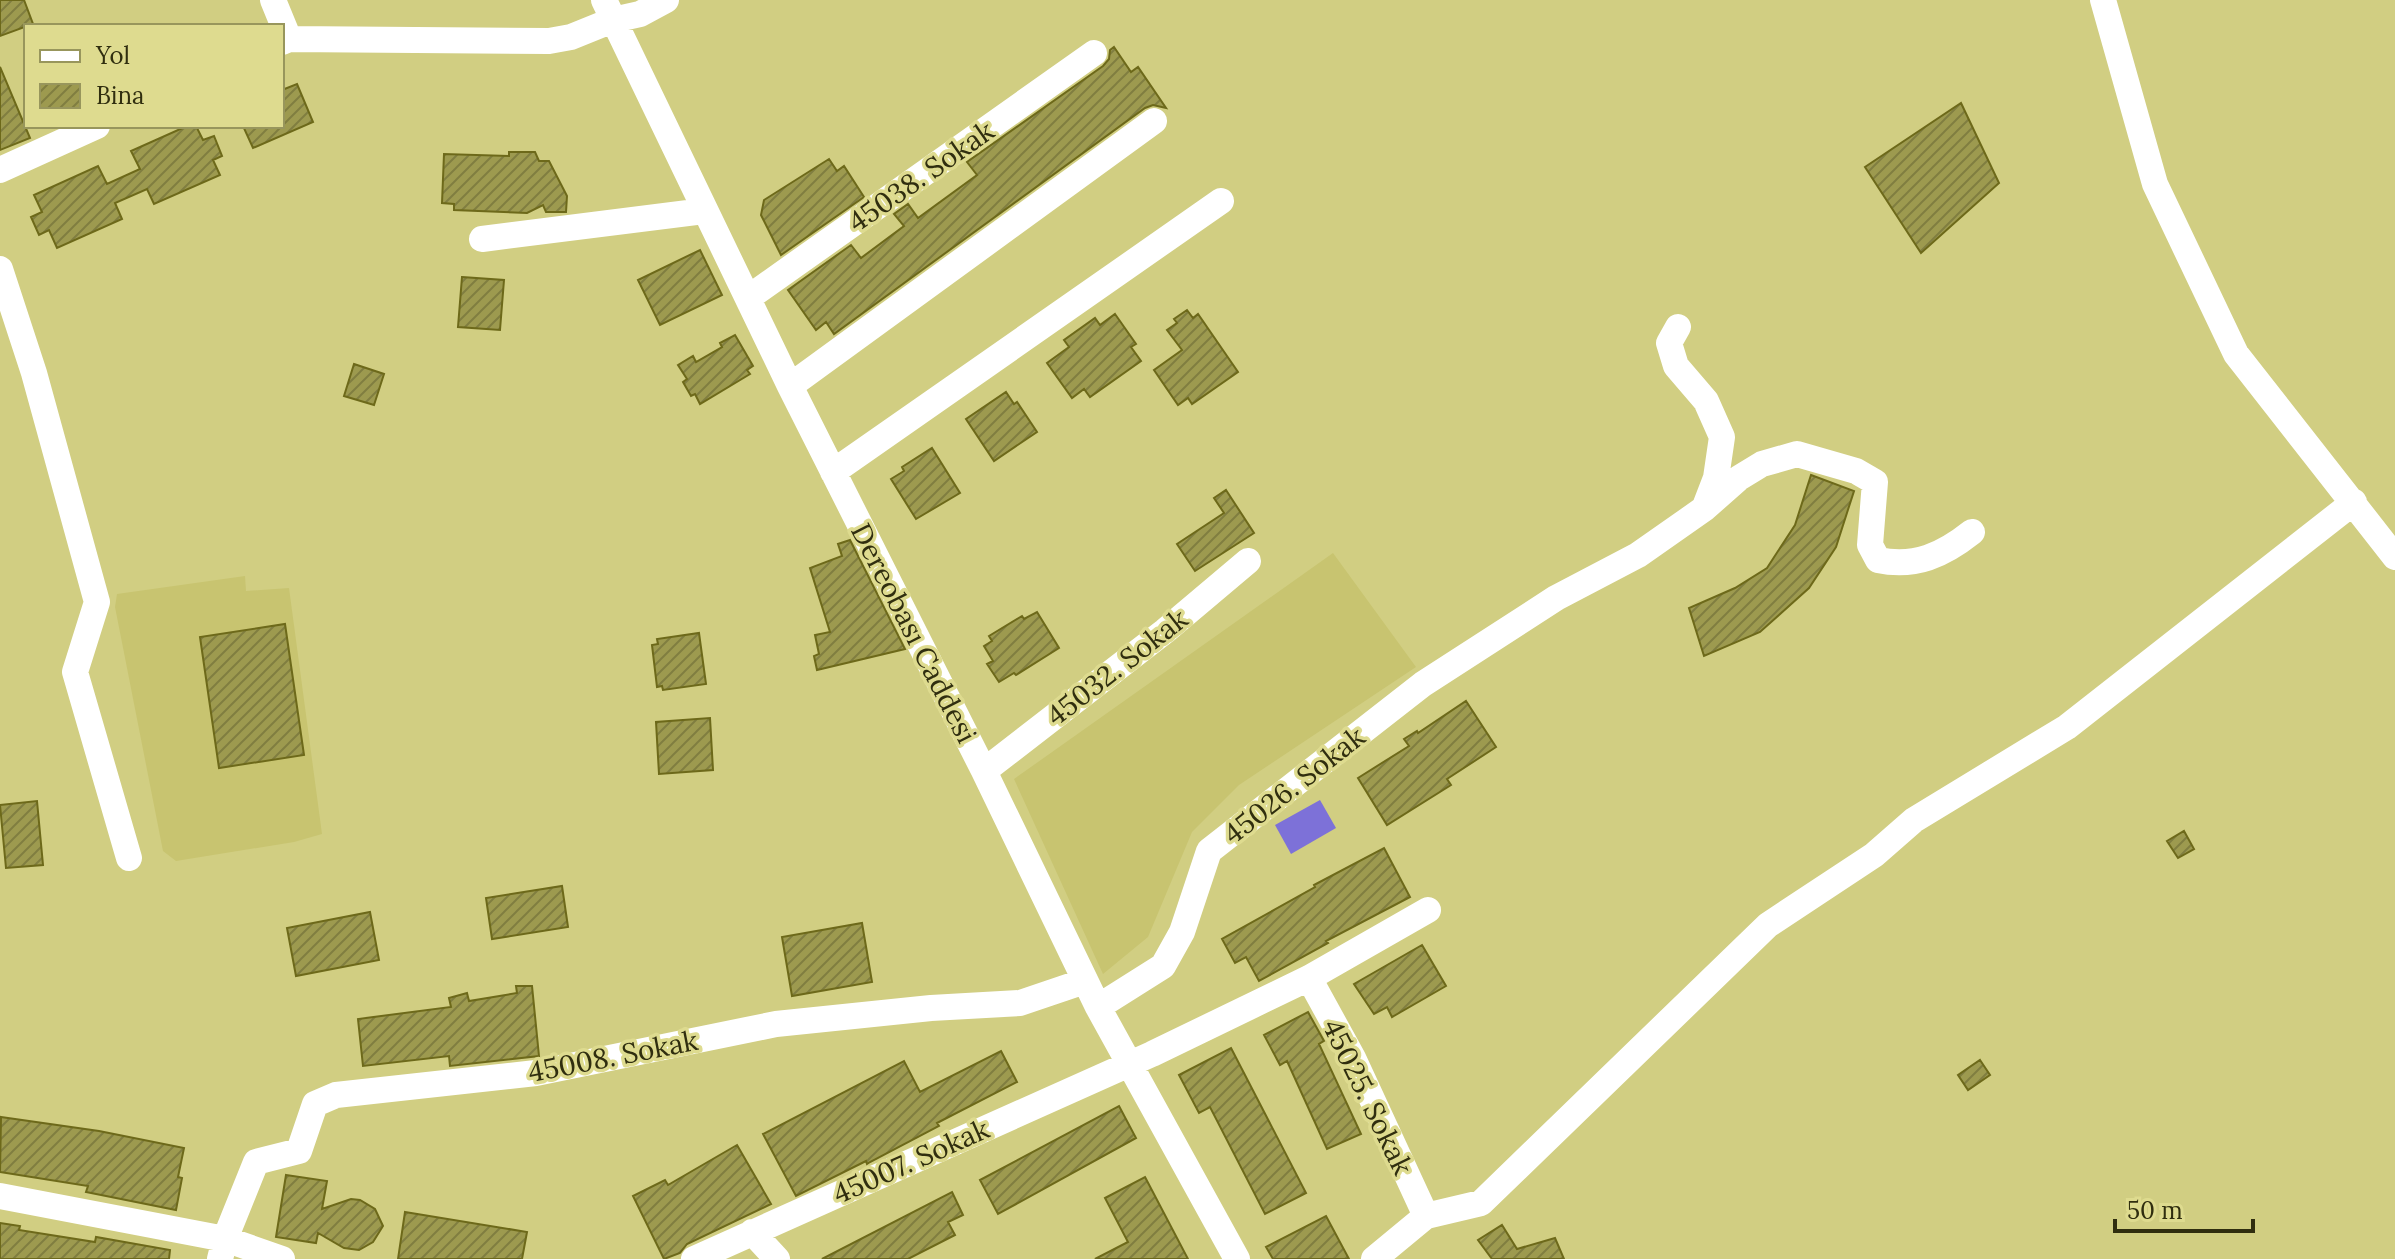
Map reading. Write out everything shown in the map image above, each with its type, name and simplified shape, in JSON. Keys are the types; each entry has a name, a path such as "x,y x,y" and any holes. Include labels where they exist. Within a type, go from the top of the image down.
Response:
{"street":[{"path":"273,0 280,24"},
{"path":"285,41 549,41 571,37 608,10 640,14 666,0"},
{"path":"2103,0 2155,184 2236,354 2395,557"},
{"name":"Dereobası Caddesi","path":"608,10 790,386 984,771 1098,1007 1237,1259"},
{"name":"45038. Sokak","path":"748,298 1094,53"},
{"path":"790,386 1154,121"},
{"path":"0,170 93,128"},
{"path":"833,472 1221,201"},
{"path":"482,239 704,211"},
{"path":"0,269 34,373 97,602 75,672 129,858"},
{"path":"1678,327 1669,343 1676,366 1706,401 1722,437 1716,478 1705,508"},
{"name":"45026. Sokak","path":"1098,1007 1163,966 1182,932 1209,851 1423,684 1556,598 1638,555 1762,464 1797,454 1856,471 1875,482 1870,545 1878,560 1896,564 1914,563 1951,549 1972,532"},
{"path":"1374,1259 1426,1216 1481,1203 1768,925 1874,855 1914,820 2067,727 2354,502"},
{"name":"45032. Sokak","path":"984,771 1165,631 1248,561"},
{"path":"1128,1063 1309,978 1428,910"},
{"name":"45025. Sokak","path":"1309,978 1353,1058 1426,1216"},
{"name":"45008. Sokak","path":"222,1249 256,1162 299,1151 315,1104 336,1095 536,1073 776,1024 931,1008 1020,1003 1085,981"},
{"name":"45007. Sokak","path":"694,1259 1128,1063"},
{"path":"0,1196 222,1249 282,1259"},
{"path":"752,1232 777,1259"},
{"path":"222,1249 250,1259"}],"shaded area":[{"path":"1333,553 1416,667 1239,785 1192,832 1148,937 1103,974 1014,779"},
{"path":"245,576 246,591 289,588 322,834 294,842 176,861 163,851 115,607 117,594"},
{"path":"1320,800 1336,828 1291,854 1275,825"}],"building":[{"path":"0,0 24,0 33,24 24,24 24,27 0,36"},
{"path":"1114,47 1131,72 1138,67 1166,108 1153,105 1145,108 834,334 826,322 816,330 788,290 851,245 861,258 904,226 894,214 908,204 918,218 977,175 967,162 1103,66"},
{"path":"0,67 30,138 0,150"},
{"path":"297,84 313,122 253,148 244,128 284,128 284,89"},
{"path":"1961,103 1999,183 1921,253 1865,167"},
{"path":"183,128 197,128 203,140 214,136 222,156 213,160 220,175 154,204 147,189 115,203 122,219 57,248 49,230 39,235 31,217 42,212 34,195 98,166 107,184 140,169 131,151"},
{"path":"509,152 535,152 539,161 549,161 567,196 566,212 546,212 543,205 527,213 454,210 454,204 442,203 444,154 509,156"},
{"path":"829,159 837,171 844,166 864,197 781,255 761,215 764,200"},
{"path":"700,250 722,295 660,325 638,280"},
{"path":"462,277 504,280 500,330 458,327"},
{"path":"1187,310 1193,318 1198,314 1238,372 1192,404 1188,398 1178,405 1154,370 1182,350 1167,330 1177,323 1174,319"},
{"path":"1115,314 1136,344 1131,347 1141,361 1090,397 1084,389 1072,398 1047,363 1069,347 1064,340 1095,318 1100,325"},
{"path":"735,335 753,366 747,370 750,374 700,404 683,382 687,379 678,365 693,356 696,362 722,347 720,343"},
{"path":"354,364 384,374 374,405 344,396"},
{"path":"1006,392 1014,404 1017,402 1037,432 994,461 966,419"},
{"path":"932,448 960,493 916,519 891,479 904,471 902,467"},
{"path":"1811,475 1854,491 1836,547 1809,588 1760,632 1704,656 1689,608 1735,588 1767,568 1795,525"},
{"path":"1226,490 1254,533 1195,571 1177,544 1224,513 1214,498"},
{"path":"850,540 905,649 817,670 814,656 819,654 815,635 830,632 810,568 842,556 838,544"},
{"path":"1037,612 1059,648 999,682 987,664 993,661 984,646 992,641 989,636 1022,616 1024,619"},
{"path":"285,624 304,755 219,768 200,637"},
{"path":"699,633 706,684 663,690 662,686 657,687 652,645 658,644 657,639"},
{"path":"1466,701 1496,747 1447,779 1451,785 1387,825 1358,778 1409,746 1404,739"},
{"path":"710,718 713,770 659,774 656,722"},
{"path":"37,801 43,865 6,868 0,805"},
{"path":"2184,831 2194,849 2178,858 2167,841"},
{"path":"1384,848 1410,897 1259,981 1246,957 1235,963 1222,939"},
{"path":"562,886 568,927 492,939 486,898"},
{"path":"370,912 379,960 296,976 287,928"},
{"path":"862,923 872,982 792,996 782,937"},
{"path":"1422,945 1446,986 1392,1017 1387,1007 1374,1014 1354,984"},
{"path":"516,986 532,986 539,1056 450,1066 449,1056 363,1066 358,1019 451,1007 449,998 467,993 469,1001 517,993"},
{"path":"1308,1012 1324,1041 1319,1044 1361,1134 1327,1149 1287,1061 1280,1065 1264,1035"},
{"path":"1231,1048 1306,1193 1265,1214 1210,1107 1199,1113 1179,1075"},
{"path":"1001,1051 1017,1082 867,1164 866,1161 796,1196 763,1134 904,1061 920,1092"},
{"path":"1980,1060 1990,1075 1968,1090 1958,1075"},
{"path":"1119,1106 1136,1138 998,1214 980,1180"},
{"path":"1,1117 99,1131 184,1148 176,1210 86,1192 88,1186 0,1172"},
{"path":"737,1145 771,1204 687,1244 680,1253 664,1259 633,1196 665,1180 668,1185"},
{"path":"286,1175 327,1181 322,1209 351,1199 360,1200 375,1209 383,1226 373,1242 359,1250 344,1248 318,1233 316,1243 276,1237"},
{"path":"1145,1177 1188,1259 1095,1259 1128,1242 1105,1198"},
{"path":"952,1192 963,1215 948,1222 955,1235 908,1259 822,1259"},
{"path":"405,1212 527,1232 522,1259 398,1259"},
{"path":"1326,1216 1349,1259 1273,1259 1266,1247"},
{"path":"0,1223 20,1226 19,1230 95,1242 96,1237 170,1250 169,1259 0,1259"},
{"path":"1502,1225 1517,1249 1555,1238 1564,1259 1492,1259 1478,1240"}]}
